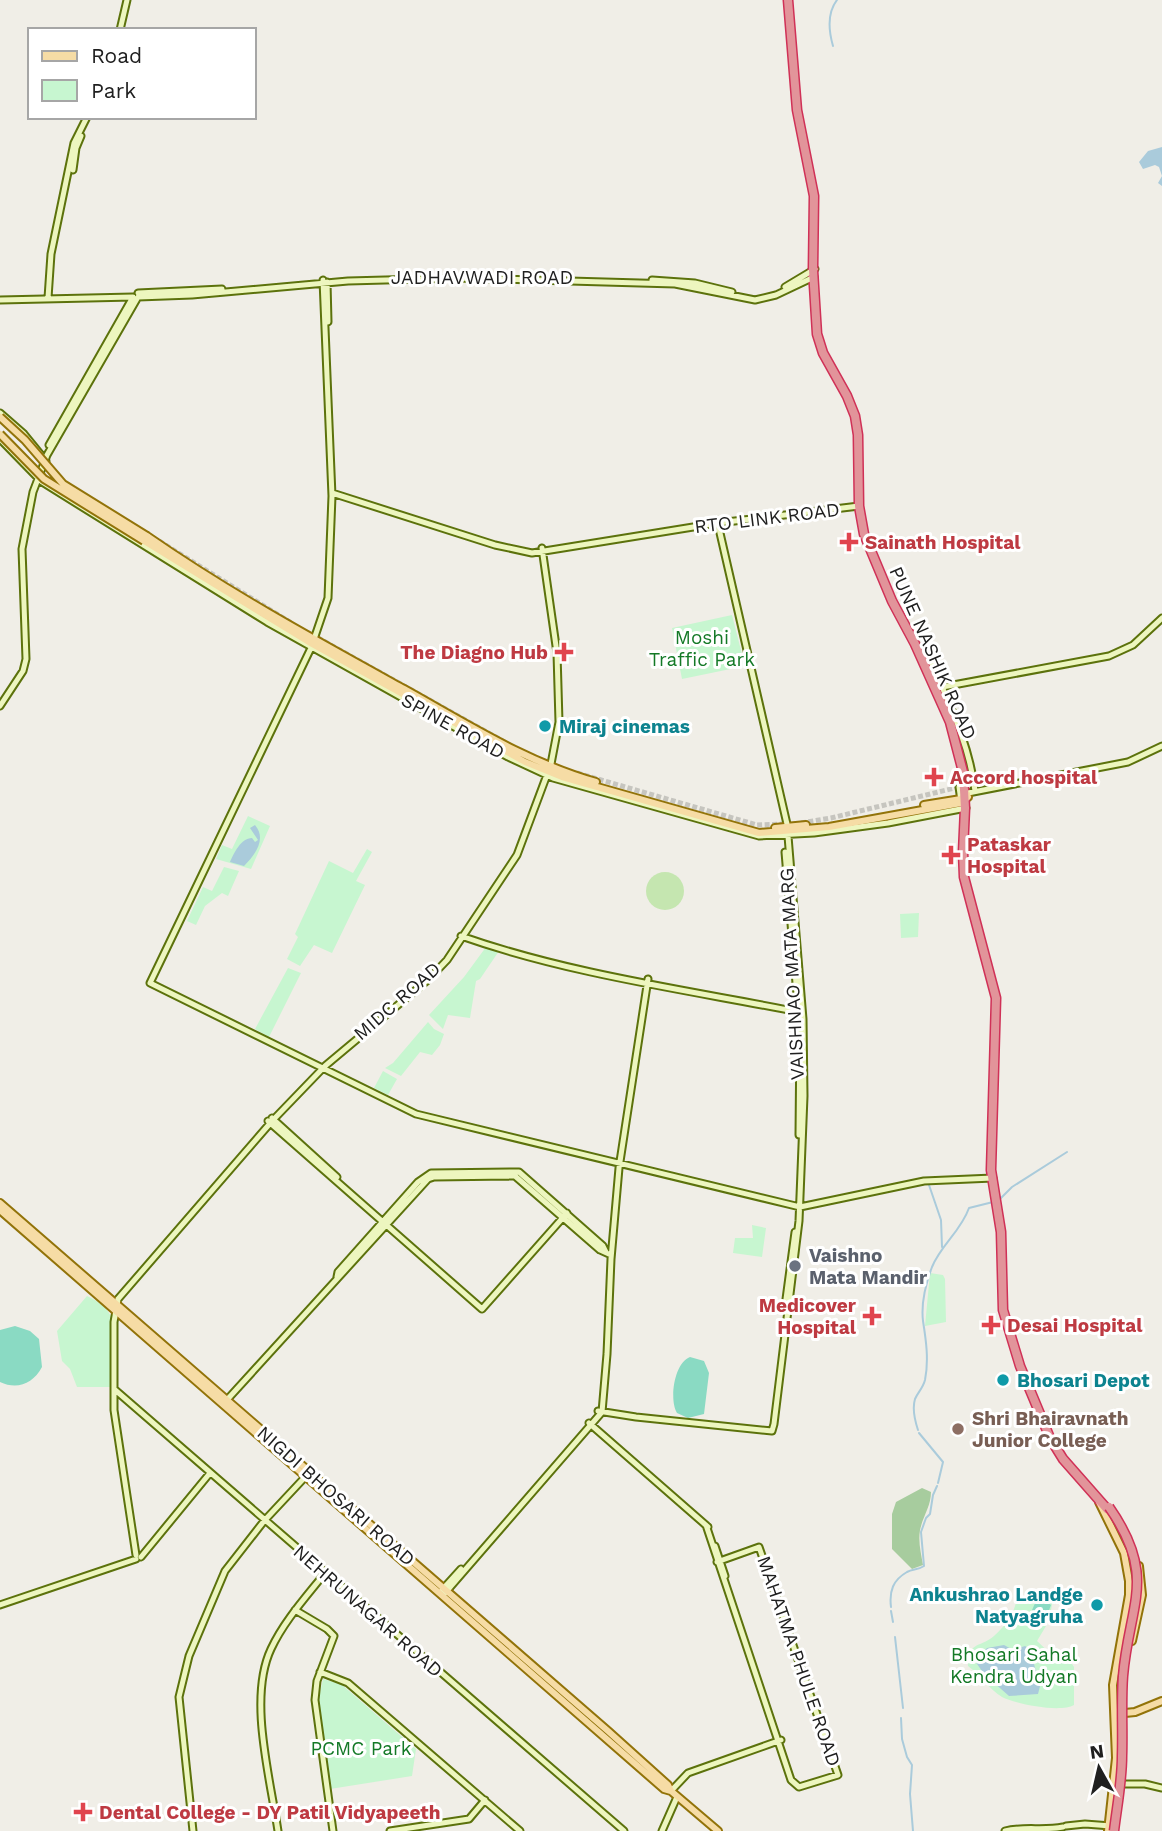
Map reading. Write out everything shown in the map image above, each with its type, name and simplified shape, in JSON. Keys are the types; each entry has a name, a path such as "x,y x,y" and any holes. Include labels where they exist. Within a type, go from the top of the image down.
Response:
{"highway":[{"name":"PUNE NASHIK ROAD","path":"789,0 800,109 817,200 815,321 818,341 855,416 858,447 854,507 873,557 953,731 962,762 966,800"},
{"name":"PUNE NASHIK ROAD","path":"815,273 822,343 850,394 860,420 862,500 867,532 894,599 940,689 961,744 966,800 962,852 964,877 996,998 994,1178 1001,1232 1002,1301 1016,1353 1045,1428 1055,1447 1123,1528 1133,1552 1138,1586 1123,1675 1122,1766 1113,1829"}],"main road":[{"path":"0,415 62,484 146,539"},
{"path":"0,437 44,479 156,545"},
{"name":"SPINE ROAD","path":"156,545 314,645 510,754 547,771 751,832 829,827 966,800"},
{"name":"NIGDI BHOSARI ROAD","path":"0,1203 119,1311 718,1831"},
{"name":"NIGDI BHOSARI ROAD","path":"0,1210 109,1302"},
{"path":"1105,1504 1122,1547 1128,1572 1129,1595 1113,1685 1116,1737 1113,1829"},
{"path":"1105,1504 1112,1506 1126,1527 1135,1551 1142,1595 1126,1675 1123,1784 1113,1829"},
{"path":"1122,1632 1133,1634"},
{"path":"1125,1713 1135,1712 1162,1701"}],"street":[{"path":"118,28 125,0"},
{"path":"50,297 51,254 74,152 88,119"},
{"name":"JADHAVWADI ROAD","path":"0,298 136,295 325,281 460,278 685,285 755,300 776,295 815,273"},
{"path":"325,281 333,491 328,598 314,645 153,982 423,1116 799,1206 924,1181 994,1178"},
{"path":"0,706 23,671 25,661 23,549 36,478 44,458 136,295"},
{"name":"SPINE ROAD","path":"0,415 13,423 72,486 156,545"},
{"name":"SPINE ROAD","path":"0,437 36,478 156,545"},
{"name":"RTO LINK ROAD","path":"333,491 496,542 541,550 716,522 854,507"},
{"name":"VAISHNAO MATA MARG","path":"600,1412 773,1429 799,1206 800,1011 785,829 716,522"},
{"name":"MIDC ROAD","path":"194,1208 322,1066 445,959 517,850 547,771 555,729 552,640 541,550"},
{"path":"940,689 1121,653 1162,620"},
{"name":"SPINE ROAD","path":"966,800 983,791 1128,762 1162,746"},
{"path":"959,787 966,800"},
{"path":"463,935 515,951 648,982 800,1011"},
{"path":"443,1592 600,1412 606,1349 608,1254 648,982"},
{"path":"271,1120 424,1253 482,1309 565,1215"},
{"path":"225,1403 337,1277 338,1272 423,1181 434,1177 515,1176 565,1215 600,1250 608,1254"},
{"path":"109,1302 194,1208"},
{"path":"138,1556 115,1390 121,1293 194,1208"},
{"name":"NEHRUNAGAR ROAD","path":"115,1390 624,1831"},
{"path":"590,1424 706,1525 780,1742 690,1772 671,1791"},
{"path":"0,1605 138,1556 149,1547 209,1473"},
{"path":"193,1831 179,1703 180,1687 189,1656 222,1577 264,1521 307,1474"},
{"name":"MAHATMA PHULE ROAD","path":"718,1561 759,1547 838,1775 799,1787 794,1781 780,1742"},
{"path":"278,1831 260,1693 264,1666 270,1650 295,1610 325,1573"},
{"path":"295,1610 333,1633 334,1640 320,1672 315,1694 315,1712 333,1831"},
{"path":"320,1672 345,1681 520,1831"},
{"path":"1114,1783 1145,1784 1162,1788"},
{"path":"665,1828 679,1798"},
{"path":"390,1831 469,1819 485,1800"},
{"path":"1005,1831 1047,1831 1085,1824 1113,1829"}],"green space":[{"name":"Moshi Traffic Park","path":"732,615 745,666 682,679 672,628"},
{"path":"248,816 270,826 251,869 216,859 222,845 232,849"},
{"path":"367,849 372,852 356,881 365,885 332,953 314,945 300,966 287,959 298,937 295,934 329,861 353,873"},
{"path":"224,867 239,871 228,896 222,893 205,906 196,925 187,921 203,887 212,891"},
{"path":"665,872 679,877 684,891 679,905 665,910 651,905 646,891 651,877"},
{"path":"919,913 918,937 901,938 900,914"},
{"path":"486,947 499,951 476,981 470,1018 448,1015 443,1029 429,1015 464,977"},
{"path":"288,968 301,973 269,1037 255,1029"},
{"path":"428,1022 444,1034 432,1055 420,1052 401,1076 385,1068 393,1063"},
{"path":"383,1071 397,1079 388,1095 374,1088"},
{"path":"752,1225 766,1228 762,1257 733,1253 735,1238 753,1238"},
{"path":"930,1273 943,1275 945,1279 946,1322 925,1326"},
{"path":"87,1296 102,1305 112,1320 111,1387 77,1387 70,1369 62,1361 57,1331"},
{"path":"15,1326 30,1331 39,1339 42,1367 34,1378 24,1384 12,1385 0,1382 0,1330"},
{"path":"690,1357 704,1361 709,1373 704,1414 688,1418 677,1413 673,1391 680,1366"},
{"path":"922,1488 931,1492 919,1534 923,1565 912,1569 892,1549 892,1514 896,1502"},
{"name":"Bhosari Sahal Kendra Udyan","path":"1053,1599 1049,1621 1037,1641 1053,1656 1068,1658 1074,1667 1074,1705 1049,1708 1002,1697 968,1666 972,1649 1002,1629 1016,1603"},
{"path":"1036,1601 1046,1601 1051,1605 1045,1621 1029,1617"},
{"name":"PCMC Park","path":"323,1679 341,1684 416,1749 412,1776 330,1789 318,1702"}],"water":[{"path":"1162,147 1162,176 1159,167 1155,165 1143,169 1139,162 1148,151"},
{"path":"255,825 260,841 255,852 244,866 230,862 244,840 258,840 250,828"},
{"path":"1004,1645 1017,1652 1025,1646 1030,1649 1040,1686 1038,1694 1009,1696 984,1674 975,1661 987,1648"}],"waterway":[{"path":"833,46 830,23 837,0"},
{"path":"999,1200 1012,1187 1067,1152"},
{"path":"929,1185 941,1220 942,1247"},
{"path":"918,1430 914,1407 926,1373 923,1308 930,1273 940,1252 961,1224 969,1208 993,1202"},
{"path":"919,1433 943,1462 938,1483"},
{"path":"891,1607 891,1591 895,1582 907,1572 924,1566 921,1532 930,1514 937,1486"},
{"path":"891,1611 893,1622"},
{"path":"895,1637 903,1708"},
{"path":"901,1718 902,1739 912,1765 910,1794 913,1831"}],"tunnel":[{"path":"159,541 293,624"},
{"path":"311,634 510,745"},
{"path":"577,773 757,825 784,824"},
{"path":"801,823 959,787"}],"place":[{"name":"Sainath Hospital","path":"849,542"},
{"name":"The Diagno Hub","path":"564,652"},
{"name":"Miraj cinemas","path":"545,726"},
{"name":"Accord hospital","path":"934,777"},
{"name":"Pataskar Hospital","path":"951,855"},
{"name":"Vaishno Mata Mandir","path":"795,1266"},
{"name":"Medicover Hospital","path":"872,1316"},
{"name":"Desai Hospital","path":"991,1325"},
{"name":"Bhosari Depot","path":"1003,1380"},
{"name":"Shri Bhairavnath Junior College","path":"958,1429"},
{"name":"Ankushrao Landge Natyagruha","path":"1097,1605"},
{"name":"Dental College - DY Patil Vidyapeeth","path":"83,1812"}]}
